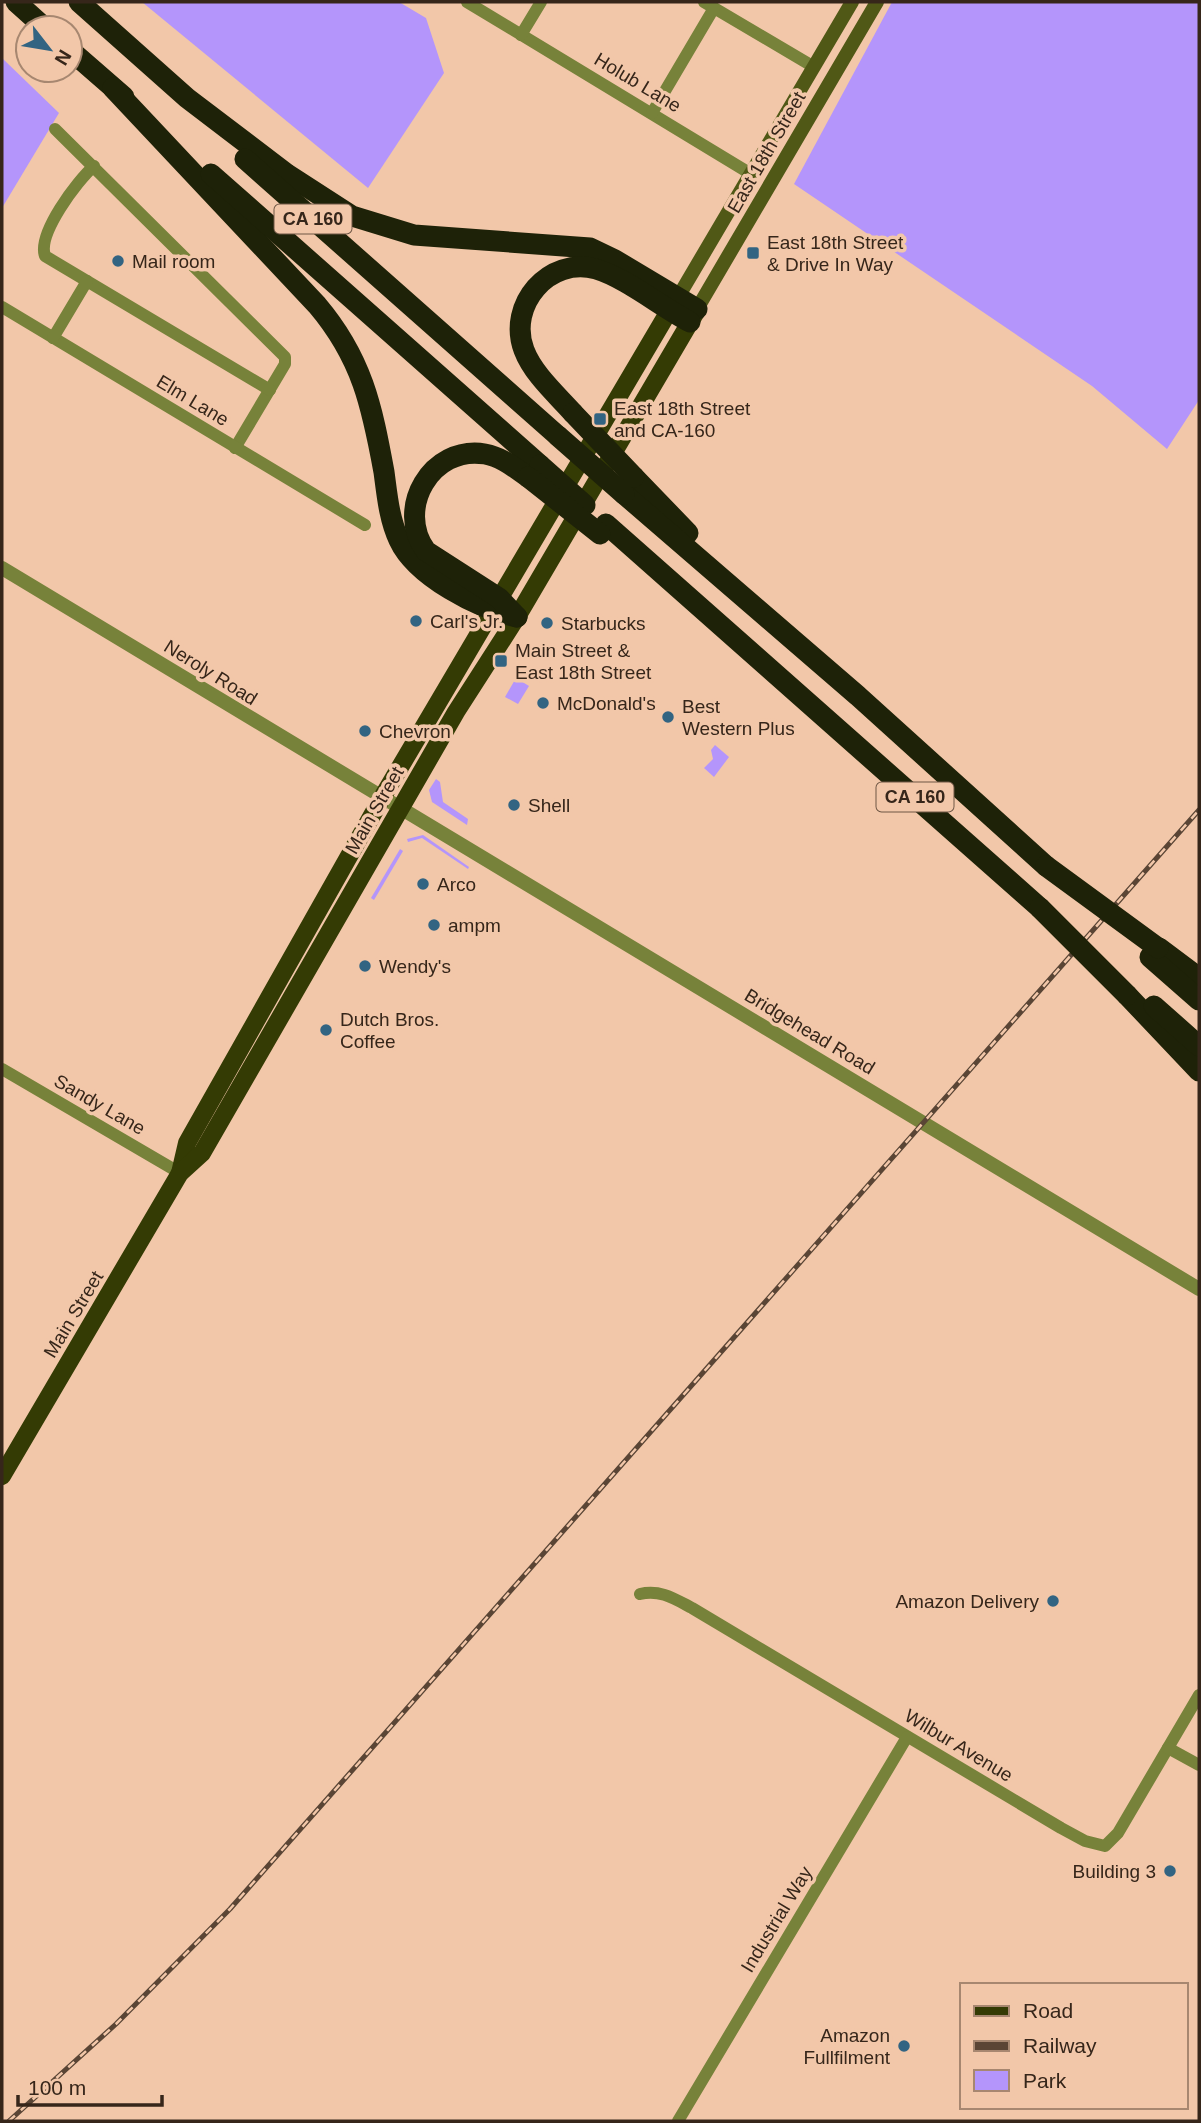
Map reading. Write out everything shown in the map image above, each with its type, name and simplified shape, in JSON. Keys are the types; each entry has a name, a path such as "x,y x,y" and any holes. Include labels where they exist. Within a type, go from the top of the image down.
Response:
{"highway":[{"path":"16,2 29,14"},
{"name":"CA 160","path":"68,2 558,436 629,486 1046,866 1154,953 1199,1000"},
{"path":"79,2 187,98 287,174 352,216 414,235 590,248 615,260 674,304"},
{"name":"CA 160","path":"84,62 534,471 790,687 1041,908 1128,989"},
{"path":"113,88 317,305 340,334 357,365 369,396 399,539 407,553 427,572 517,617"},
{"path":"629,486 524,352 520,324 527,299 536,287 559,271 572,268 597,269 693,315"},
{"path":"496,605 426,551 414,527 416,498 421,486 433,471 462,455 486,454 534,471"},
{"path":"1154,953 1199,978"},
{"path":"1128,989 1199,1046"},
{"path":"1128,989 1199,1071"}],"main road":[{"name":"East 18th Street","path":"674,304 852,2"},
{"name":"East 18th Street","path":"693,315 877,2"},
{"name":"Main Street","path":"180,1173 187,1143 383,796 674,304"},
{"name":"Main Street","path":"2,1476 180,1173 202,1153 400,806 517,617 693,315"}],"street":[{"name":"Holub Lane","path":"467,2 751,174"},
{"path":"521,34 541,2"},
{"path":"652,113 709,5 814,67"},
{"path":"55,129 282,351 285,364 236,448"},
{"path":"94,166 79,180 44,239 42,248 45,256 270,390"},
{"path":"53,338 87,282"},
{"name":"Elm Lane","path":"2,307 365,525"},
{"name":"Neroly Road","path":"2,568 400,806"},
{"name":"Bridgehead Road","path":"400,806 1199,1289"},
{"name":"Sandy Lane","path":"2,1069 180,1173"},
{"name":"Wilbur Avenue","path":"640,1594 650,1591 669,1595 1061,1828 1085,1841 1105,1846 1118,1833 1199,1695"},
{"name":"Industrial Way","path":"678,2121 907,1737"},
{"path":"1168,1748 1199,1765"}],"green space":[{"path":"142,2 399,2 426,18 444,73 368,188"},
{"path":"892,2 1199,2 1199,400 1167,449 1092,386 794,184"},
{"path":"2,58 14,70 14,84 29,84 59,113 2,208"},
{"path":"516,678 529,686 518,704 505,697"},
{"path":"715,745 729,757 714,777 704,768 713,759 711,750"},
{"path":"436,779 440,782 443,802 468,819 467,825 432,802 429,790"},
{"path":"423,835 469,867 468,869 422,838 408,842 407,839"},
{"path":"400,849 403,851 374,900 371,898"}],"railway":[{"path":"9,2121 116,2024 230,1909 1199,810"}],"place":[{"name":"East 18th Street & Drive In Way","path":"753,253"},
{"name":"Mail room","path":"118,261"},
{"name":"East 18th Street and CA-160","path":"600,419"},
{"name":"Carl's Jr.","path":"416,621"},
{"name":"Starbucks","path":"547,623"},
{"name":"Main Street & East 18th Street","path":"501,661"},
{"name":"McDonald's","path":"543,703"},
{"name":"Best Western Plus","path":"668,717"},
{"name":"Chevron","path":"365,731"},
{"name":"Shell","path":"514,805"},
{"name":"Arco","path":"423,884"},
{"name":"ampm","path":"434,925"},
{"name":"Wendy's","path":"365,966"},
{"name":"Dutch Bros. Coffee","path":"326,1030"},
{"name":"Amazon Delivery","path":"1053,1601"},
{"name":"Building 3","path":"1170,1871"},
{"name":"Amazon Fullfilment","path":"904,2046"}]}
